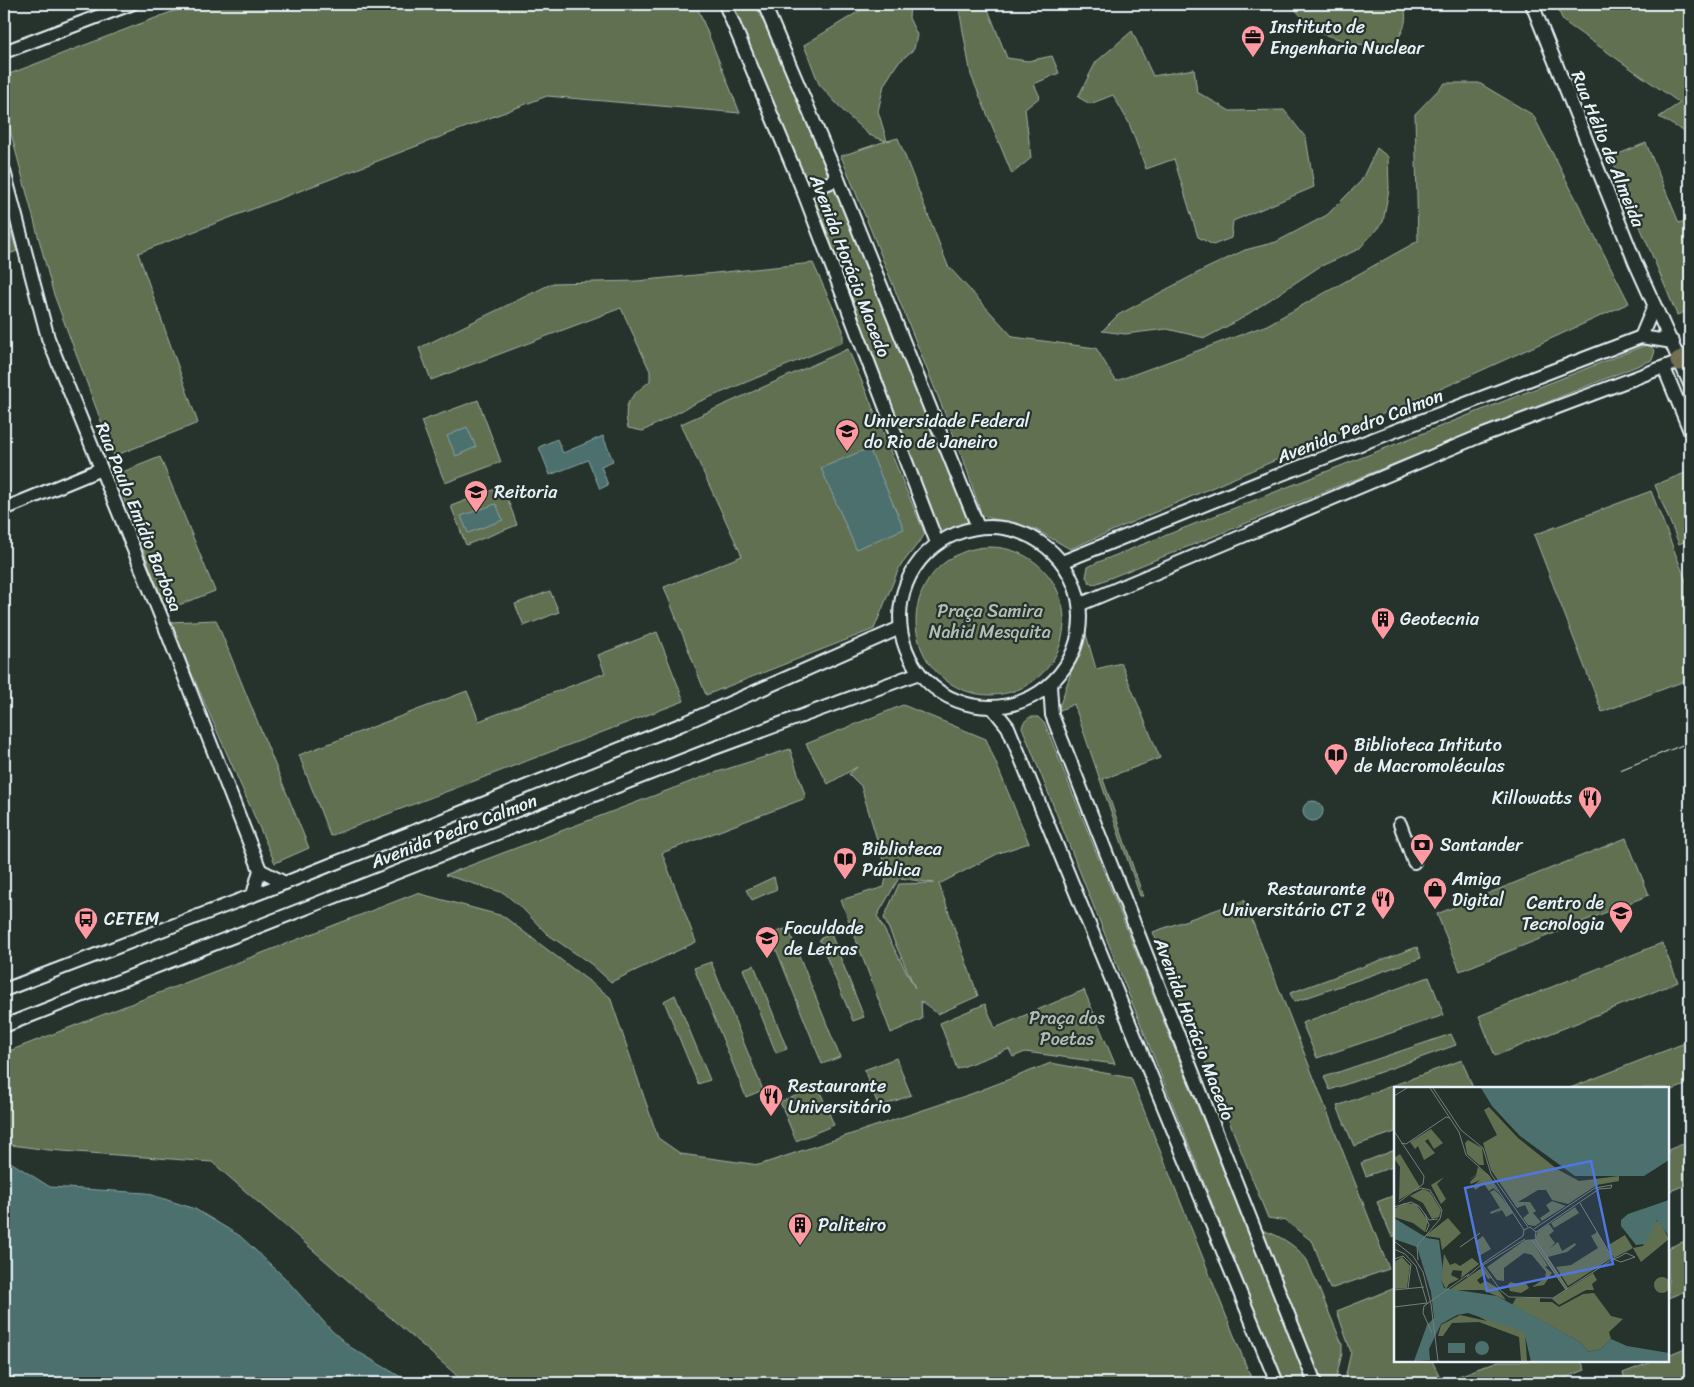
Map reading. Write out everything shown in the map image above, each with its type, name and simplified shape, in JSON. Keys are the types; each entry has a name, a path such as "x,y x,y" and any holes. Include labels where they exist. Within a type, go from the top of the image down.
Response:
{"street":[{"path":"4,52 131,4"},
{"name":"Avenida Horácio Macedo","path":"724,4 804,193 937,543"},
{"name":"Avenida Horácio Macedo","path":"764,4 838,179 978,527"},
{"name":"Rua Hélio de Almeida","path":"1532,4 1581,130 1654,306 1673,342 1678,361"},
{"name":"Rua Paulo Emídio Barbosa","path":"4,171 48,338 260,870"},
{"path":"804,193 838,179"},
{"path":"1641,337 1654,306"},
{"name":"Avenida Pedro Calmon","path":"1062,562 1258,483 1641,337 1673,342"},
{"path":"1081,604 1478,437 1678,361"},
{"path":"1678,361 1690,384"},
{"path":"1678,361 1690,431"},
{"path":"4,508 101,469"},
{"path":"978,527 1002,527 1025,533 1046,545 1062,562 1072,579 1081,604 1081,623 1075,648 1063,670 1050,686 1020,702 992,707 965,703 939,692 919,673 906,652 900,628 900,604 907,581 919,560 937,543 956,533 978,527"},
{"name":"Avenida Pedro Calmon","path":"4,990 285,883 680,725 900,628"},
{"name":"Avenida Pedro Calmon","path":"4,1026 712,749 919,673"},
{"name":"Avenida Horácio Macedo","path":"1050,686 1052,715 1315,1383"},
{"path":"992,707 1008,727 1277,1383"},
{"path":"1400,824 1414,862"},
{"path":"253,895 260,870 285,883"}],"green space":[{"path":"192,4 696,4 740,113 547,96 138,253 198,423 114,456 53,292 4,107 4,76"},
{"path":"725,4 764,4 978,527 956,533 937,543"},
{"path":"871,4 910,4 909,18 917,35 914,49 897,64 884,85 878,111 887,141 898,138 948,266 1013,337 1096,348 1116,381 1267,325 1418,241 1415,114 1445,83 1479,83 1533,115 1629,303 1454,383 1070,549 1035,529 982,516 964,461 841,156 886,141 869,135 846,114 819,84 804,45"},
{"path":"966,4 986,4 1007,58 1028,61 1052,56 1059,73 1034,84 1040,97 1025,109 1031,158 1012,174 971,75 959,9"},
{"path":"1290,4 1404,4 1405,22 1402,32 1391,47 1355,44 1316,32"},
{"path":"1556,4 1690,4 1690,130 1685,132 1659,117 1680,103 1563,21"},
{"path":"1132,31 1153,76 1194,69 1197,92 1230,111 1284,110 1306,138 1314,187 1233,221 1231,238 1213,245 1198,237 1174,159 1146,169 1129,123 1113,95 1090,104 1078,97 1096,62"},
{"path":"1646,143 1679,223 1690,219 1690,310 1677,315 1611,157"},
{"path":"1377,148 1388,157 1389,189 1383,222 1359,249 1319,267 1239,320 1205,338 1167,329 1125,334 1102,331 1118,315 1203,270 1245,250 1276,242 1327,215 1361,181"},
{"path":"4,211 17,251 4,256"},
{"path":"813,263 843,330 843,342 696,403 643,431 628,428 626,412 627,405 633,396 650,381 650,371 621,308 431,380 419,348 553,283 637,281"},
{"path":"1648,344 1655,351 1652,360 1095,584 1090,583 1086,577 1088,567 1096,563"},
{"path":"848,349 925,534 899,568 874,629 706,695 664,587 742,556 681,424"},
{"path":"478,400 501,462 445,483 421,421"},
{"path":"160,457 215,591 166,610 115,475"},
{"path":"1690,471 1690,539 1679,544 1655,485"},
{"path":"503,486 517,525 466,545 451,506"},
{"path":"1651,491 1690,591 1690,679 1602,712 1534,535"},
{"name":"Praça Samira Nahid Mesquita","path":"990,547 1018,553 1042,569 1058,593 1064,621 1058,649 1042,673 1018,689 990,695 962,689 938,673 922,649 916,621 922,593 938,569 962,553"},
{"path":"550,591 559,612 524,626 515,604"},
{"path":"216,620 309,848 275,863 169,622"},
{"path":"1085,631 1096,669 1121,663 1160,758 1103,779 1143,896 1140,896 1074,704 1058,711"},
{"path":"657,632 684,701 330,836 299,755 467,691 479,721 605,673 598,655"},
{"path":"903,705 986,739 1029,843 999,853 939,884 978,996 938,1014 921,1001 922,1019 891,1033 841,900 884,887 887,873 861,786 849,774 857,767 828,784 806,744","holes":["899,878 934,883 899,884 884,918 915,988 877,916"]},
{"path":"1030,717 1038,717 1045,724 1308,1383 1284,1383 1022,727 1024,722"},
{"path":"790,749 806,798 662,853 696,942 611,982 591,964 547,934 523,909 504,893 445,875 711,774"},
{"path":"1626,838 1649,895 1460,971 1437,914"},
{"path":"774,877 777,889 752,900 746,890"},
{"path":"417,893 503,916 610,997 658,1138 681,1154 759,1165 971,1094 1051,1063 1131,1078 1253,1383 462,1383 454,1373 212,1162 49,1150 4,1144 4,1053"},
{"path":"1244,900 1389,1269 1330,1289 1313,1242 1286,1221 1268,1218 1153,932"},
{"path":"788,928 840,1057 822,1064 770,934"},
{"path":"831,934 864,1017 853,1021 819,939"},
{"path":"1662,943 1678,982 1495,1056 1479,1016"},
{"path":"1417,947 1421,958 1294,1002 1290,993"},
{"path":"711,962 763,1090 746,1097 694,968"},
{"path":"754,965 787,1049 776,1053 743,969"},
{"path":"1429,977 1444,1015 1317,1058 1302,1023"},
{"name":"Praça dos Poetas","path":"1084,990 1115,1064 1025,1052 1013,1057 1009,1049 957,1069 940,1023 985,1004 995,1028"},
{"path":"675,995 710,1080 698,1084 664,1001"},
{"path":"1451,1034 1456,1045 1330,1090 1324,1077"},
{"path":"1690,1041 1690,1083 1669,1092 1669,1087 1573,1087"},
{"path":"896,1058 911,1095 879,1107 864,1070"},
{"path":"1462,1060 1473,1087 1394,1087 1394,1132 1354,1146 1337,1106"},
{"path":"818,1087 834,1125 796,1141 780,1102"},
{"path":"1690,1141 1690,1183 1669,1192 1669,1150"},
{"path":"1394,1150 1394,1166 1366,1176 1361,1163"},
{"path":"1394,1195 1394,1236 1392,1237 1377,1202"},
{"path":"1257,1229 1285,1240 1307,1260 1342,1344 1342,1353 1335,1383 1321,1383"},
{"path":"1690,1239 1690,1289 1669,1298 1669,1248"},
{"path":"1394,1288 1394,1362 1432,1362 1443,1383 1344,1383 1351,1352 1337,1311"},
{"path":"1690,1346 1690,1383 1627,1383 1623,1373 1651,1362 1669,1362 1669,1355"},
{"path":"1495,1362 1581,1362 1585,1370 1552,1383 1453,1383 1451,1379"}],"water":[{"path":"467,427 476,447 456,456 447,436"},
{"path":"603,436 613,461 601,466 608,485 600,489 588,460 550,475 539,447 557,439 563,453"},
{"path":"869,448 904,529 856,549 821,468"},
{"path":"496,504 503,520 468,533 461,516"},
{"path":"1313,801 1320,804 1323,811 1320,818 1313,821 1306,818 1303,811 1306,804"},
{"path":"4,1158 50,1187 146,1193 195,1209 240,1236 284,1277 331,1330 350,1347 411,1383 4,1383"}],"tram line":[{"path":"1620,770 1690,742"}],"place":[{"name":"Instituto de Engenharia Nuclear","path":"1253,58"},
{"name":"Universidade Federal do Rio de Janeiro","path":"847,452"},
{"name":"Reitoria","path":"476,513"},
{"name":"Geotecnia","path":"1383,640"},
{"name":"Biblioteca Intituto de Macromoléculas","path":"1336,776"},
{"name":"Killowatts","path":"1590,819"},
{"name":"Santander","path":"1422,866"},
{"name":"Biblioteca Pública","path":"845,880"},
{"name":"Amiga Digital","path":"1435,910"},
{"name":"Restaurante Universitário CT 2","path":"1383,920"},
{"name":"Centro de Tecnologia","path":"1621,934"},
{"name":"CETEM","path":"86,940"},
{"name":"Faculdade de Letras","path":"767,959"},
{"name":"Restaurante Universitário","path":"771,1117"},
{"name":"Paliteiro","path":"800,1246"}]}
